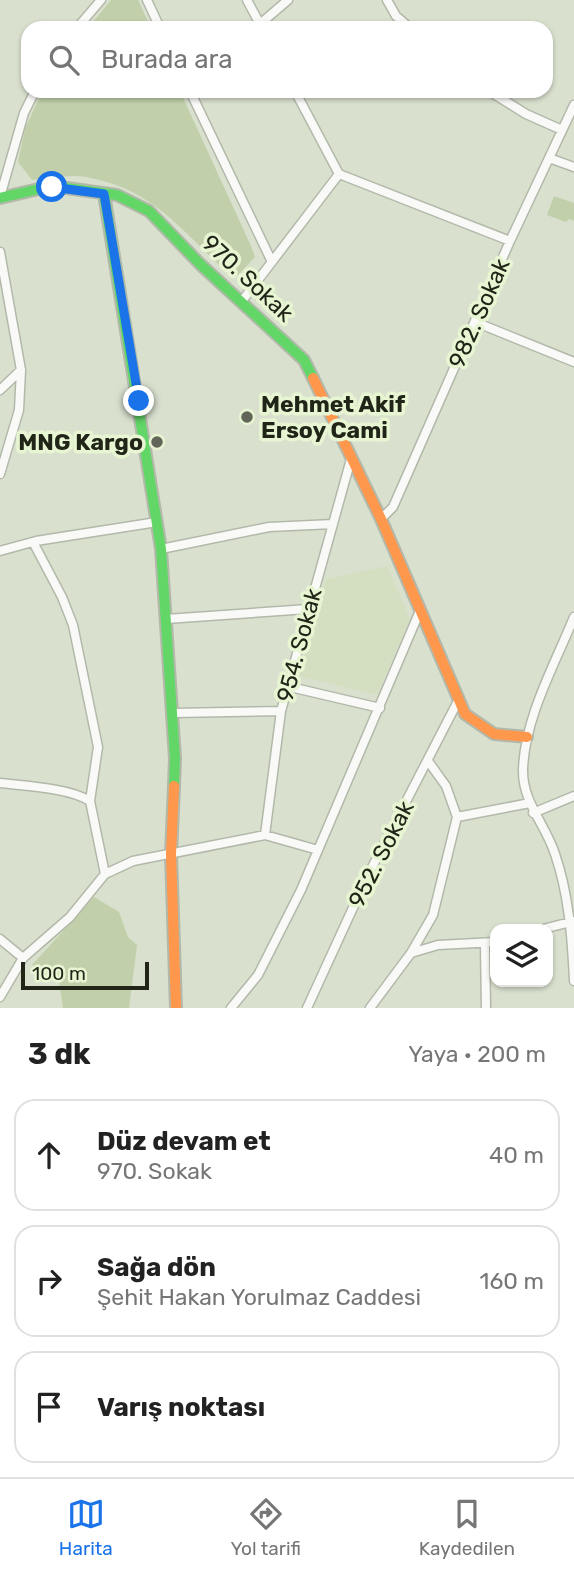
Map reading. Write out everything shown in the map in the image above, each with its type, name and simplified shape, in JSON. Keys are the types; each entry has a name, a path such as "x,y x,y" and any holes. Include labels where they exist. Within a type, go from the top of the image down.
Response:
{"street":[{"path":"83,21 101,0"},
{"path":"146,0 156,21"},
{"path":"247,0 258,21"},
{"path":"266,21 288,0"},
{"path":"387,0 402,21"},
{"path":"0,197 24,113 32,98"},
{"path":"193,98 272,262"},
{"path":"299,98 339,174 510,241"},
{"path":"500,98 526,114 562,130"},
{"name":"982. Sokak","path":"382,519 393,507 510,241 574,105"},
{"path":"549,158 574,167"},
{"path":"242,301 339,174"},
{"name":"970. Sokak","path":"0,197 52,187 117,195 149,211 200,264 304,360 382,519 419,613 465,714 481,728 494,734 527,737"},
{"path":"104,194 161,549 175,758 171,854 176,1008"},
{"path":"0,252 21,370 19,410 0,474"},
{"path":"475,322 574,362"},
{"path":"0,390 21,370"},
{"name":"954. Sokak","path":"265,835 286,686 351,459"},
{"path":"0,551 33,542 157,522"},
{"path":"161,549 270,527 333,524"},
{"path":"33,542 62,597 73,625 98,747 90,801 105,874"},
{"path":"166,619 308,609"},
{"path":"231,1008 258,975 318,850 419,613"},
{"path":"574,617 527,737 522,772 533,813 555,852 573,922 574,981"},
{"path":"286,686 380,708"},
{"name":"952. Sokak","path":"307,1008 368,875 458,701"},
{"path":"173,713 281,711"},
{"path":"370,1008 411,953 433,915 457,817 446,786 428,761"},
{"path":"0,783 41,788 90,801"},
{"path":"533,813 574,796"},
{"path":"457,817 490,813 530,803"},
{"path":"0,998 23,958 70,918 105,874 133,861 265,835 318,850"},
{"path":"553,927 573,922"},
{"path":"0,939 23,958"},
{"path":"411,953 438,945 490,943"},
{"path":"485,944 486,1008"}],"shaded area":[{"path":"111,0 138,0 148,21 94,21"},
{"path":"39,98 183,98 255,257 238,275 228,273 164,213 130,191 80,176 32,180 18,162 25,129"},
{"path":"554,196 574,203 574,221 569,219 566,222 547,215"},
{"path":"387,566 410,619 377,695 298,676 326,579"},
{"path":"94,897 119,912 128,937 137,945 129,1008 63,1008 58,975 32,965"}],"traffic: fast":[{"path":"0,198 52,186 117,195 149,211 200,264 304,360 313,378"},
{"path":"104,194 161,549 175,758 174,786"}],"traffic: slow":[{"path":"313,378 381,519 465,714 494,734 527,737"},
{"path":"174,786 171,854 176,1008"}],"place":[{"name":"Mehmet Akif Ersoy Cami","path":"247,417"},
{"name":"MNG Kargo","path":"157,442"}],"route":[{"path":"52,187 104,194 139,401"}]}
